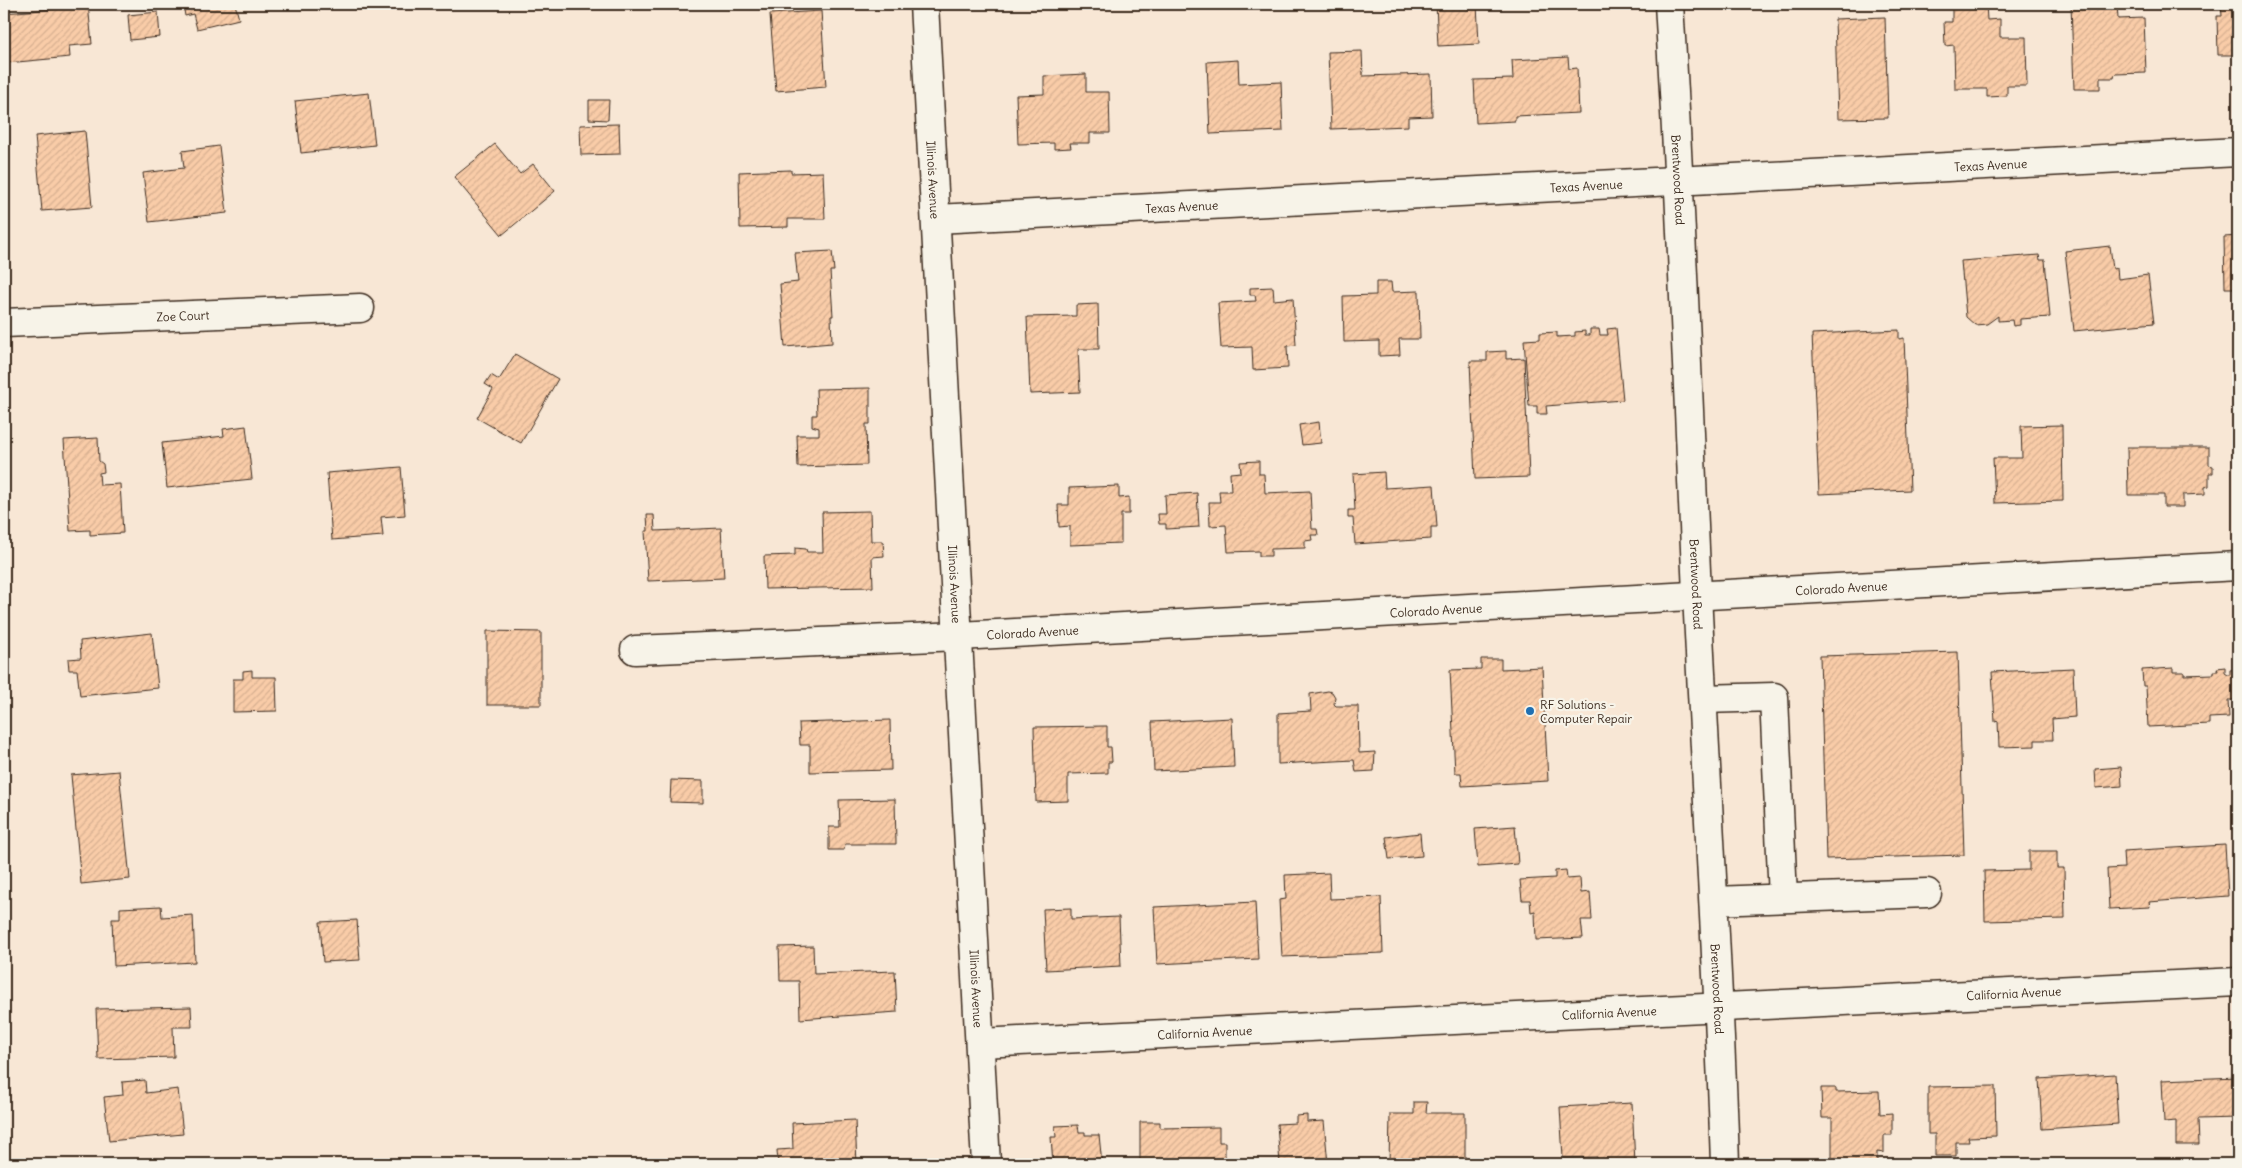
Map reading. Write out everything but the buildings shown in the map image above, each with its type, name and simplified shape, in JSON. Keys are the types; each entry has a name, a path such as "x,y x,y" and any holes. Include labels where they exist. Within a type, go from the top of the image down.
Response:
{"street":[{"name":"Illinois Avenue","path":"924,4 986,1164"},
{"name":"Brentwood Road","path":"1669,4 1680,180 1697,595 1720,1006 1725,1164"},
{"name":"Texas Avenue","path":"936,219 2238,152"},
{"name":"Zoe Court","path":"4,323 360,308"},
{"name":"Colorado Avenue","path":"635,650 959,636 2238,566"},
{"path":"1703,699 1774,697 1783,898"},
{"path":"1714,901 1927,893"},
{"name":"California Avenue","path":"980,1043 2238,982"}],"place":[{"name":"RF Solutions - Computer Repair","path":"1530,711"}]}
